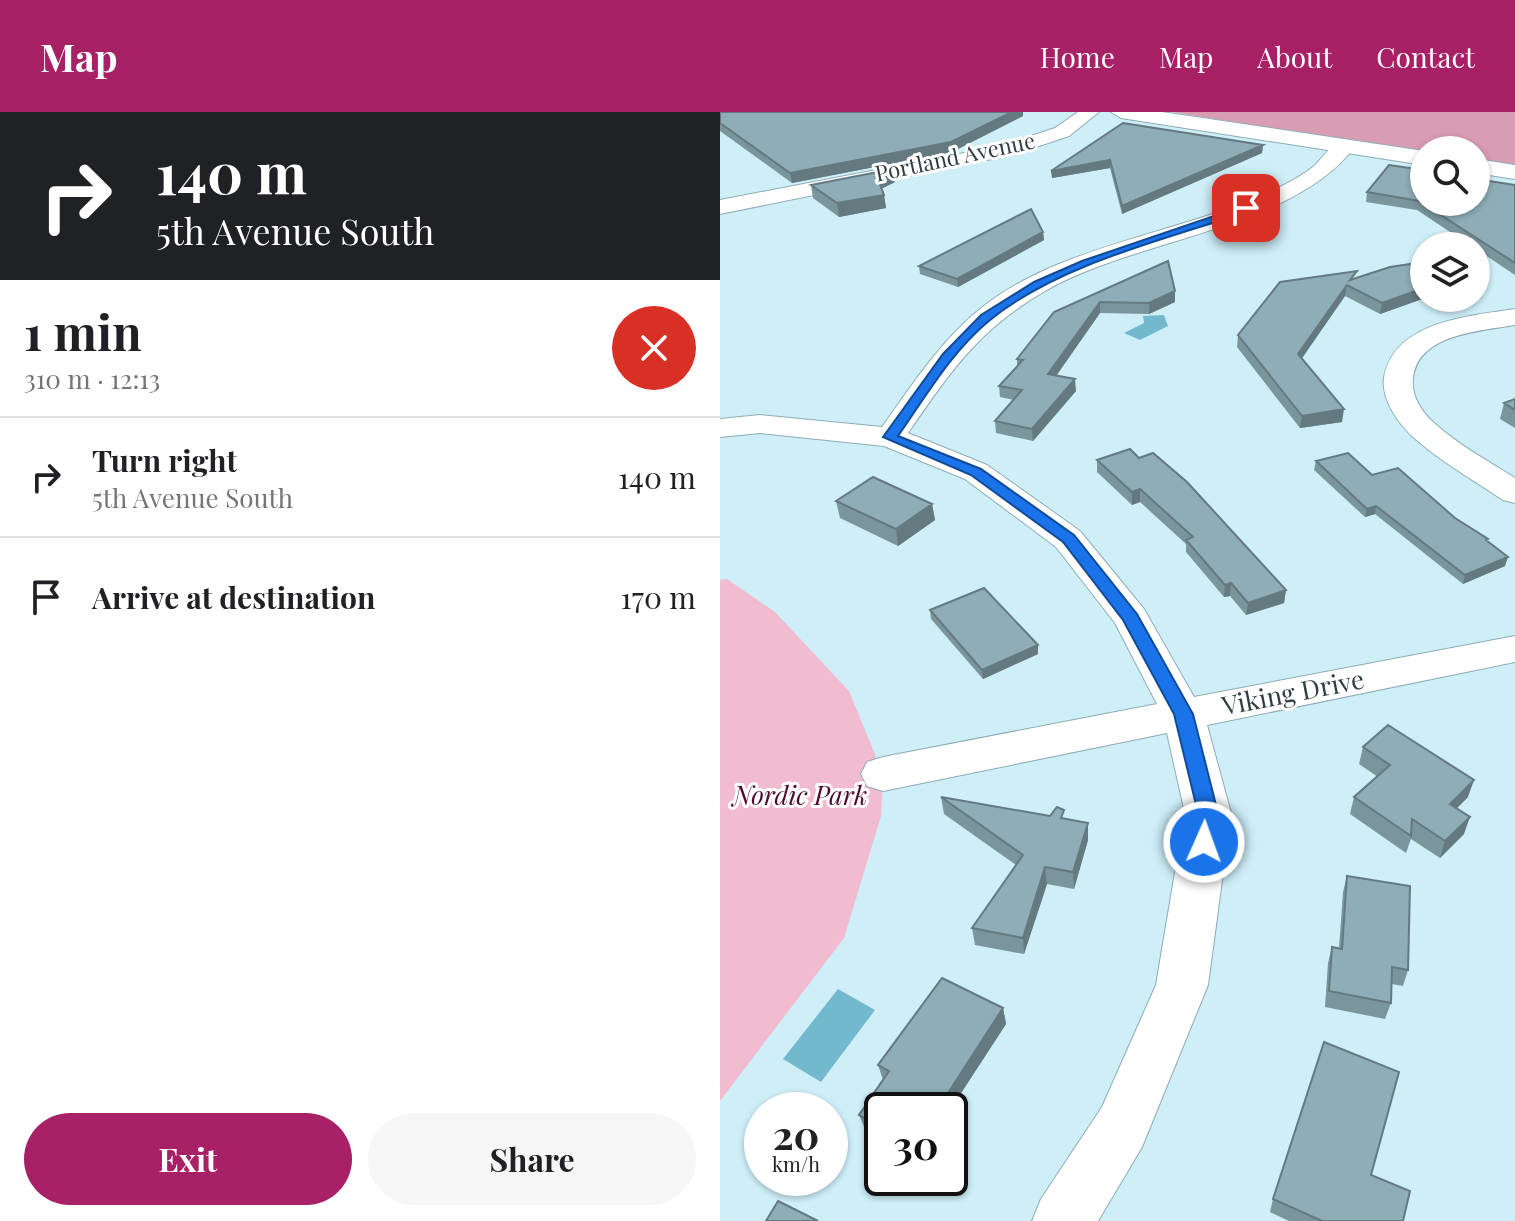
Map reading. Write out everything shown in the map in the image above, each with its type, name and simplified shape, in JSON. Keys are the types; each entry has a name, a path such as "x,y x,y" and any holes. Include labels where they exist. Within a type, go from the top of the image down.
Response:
{"street":[{"name":"Portland Avenue","path":"726,198 1005,151 1062,132 1090,112"},
{"path":"1121,112 1410,156"},
{"path":"890,437 947,357 985,318 1038,284 1086,263 1273,199 1318,173 1345,146"},
{"path":"1490,168 1515,172"},
{"path":"1515,317 1442,333 1416,345 1398,369 1399,397 1422,428 1515,493"},
{"path":"720,428 760,424 890,437 976,472 1068,539 1131,618 1183,714 1208,813 1182,985 1122,1127 1063,1221"},
{"name":"Viking Drive","path":"883,774 1515,649"}],"green space":[{"name":"Nordic Park","path":"727,579 775,612 849,691 883,774 881,816 844,938 720,1101 720,580"}],"shaded area":[{"path":"1172,112 1515,112 1515,166 1490,163 1490,136 1410,136 1410,151"}],"water":[{"path":"1164,315 1168,326 1140,340 1124,333 1144,323 1143,316"},
{"path":"838,989 875,1010 821,1082 783,1059"}],"building":[{"path":"720,112 1012,112 951,142 790,173 720,123"},
{"path":"1123,123 1263,145 1122,206 1110,160 1051,171"},
{"path":"1389,165 1410,168 1410,199 1367,192"},
{"path":"893,169 877,177 884,195 837,203 811,185"},
{"path":"1490,181 1515,185 1515,263 1490,247 1490,232 1467,232 1442,216 1490,216"},
{"path":"1031,209 1043,232 957,279 919,266"},
{"path":"1168,261 1175,291 1149,303 1100,302 1048,374 1075,379 1032,429 995,421 1022,390 999,386 1023,360 1017,359 1054,312"},
{"path":"1410,264 1410,293 1382,303 1347,285 1298,354 1344,409 1302,416 1238,335 1280,282 1357,271 1350,280"},
{"path":"1515,399 1515,410 1504,403"},
{"path":"1130,449 1139,458 1153,453 1187,482 1286,590 1248,603 1231,583 1225,585 1186,540 1193,537 1140,489 1132,492 1097,460"},
{"path":"1348,453 1372,475 1398,468 1455,518 1488,539 1508,557 1465,575 1376,506 1367,509 1316,461"},
{"path":"873,477 932,504 896,529 836,501"},
{"path":"984,588 1038,645 982,670 930,610"},
{"path":"1388,725 1474,780 1450,804 1470,817 1445,841 1412,819 1411,836 1354,797 1390,765 1363,747"},
{"path":"941,797 1050,816 1057,807 1064,810 1061,818 1088,823 1073,872 1045,867 1023,938 972,928 1023,855"},
{"path":"1347,876 1410,886 1408,970 1392,967 1391,1003 1329,991 1332,947 1342,949"},
{"path":"942,978 1003,1008 949,1092 875,1092 889,1071 878,1065"},
{"path":"1324,1042 1399,1072 1371,1175 1410,1191 1403,1221 1322,1221 1273,1199"},
{"path":"778,1201 818,1221 766,1221"}],"route":[{"path":"1204,842 1208,813 1183,714 1131,618 1068,539 976,472 890,437 947,357 985,318 1038,284 1086,263 1246,208"}]}
